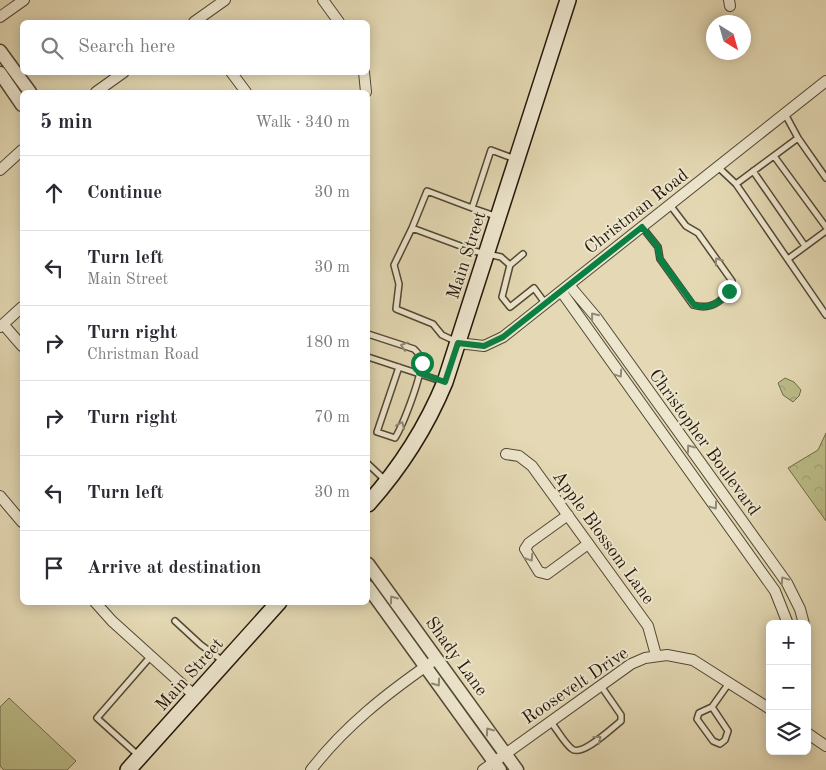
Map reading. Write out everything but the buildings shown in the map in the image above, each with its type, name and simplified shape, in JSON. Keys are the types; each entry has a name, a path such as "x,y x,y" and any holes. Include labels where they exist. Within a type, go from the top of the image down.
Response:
{"main road":[{"name":"Main Street","path":"370,502 408,454 426,425 445,382 566,1"},
{"name":"Main Street","path":"128,770 276,605"}],"street":[{"path":"0,17 24,0"},
{"path":"197,20 225,0"},
{"path":"323,0 338,20"},
{"path":"0,51 29,90"},
{"path":"0,74 20,102"},
{"path":"99,90 120,75"},
{"path":"233,75 244,90"},
{"path":"364,75 366,90"},
{"name":"Christman Road","path":"458,343 478,346 498,340 826,81"},
{"path":"0,170 20,152"},
{"name":"Christopher Boulevard","path":"565,288 774,591 786,620"},
{"name":"Christopher Boulevard","path":"565,288 596,317 787,583 800,609 803,620"},
{"path":"20,309 2,326 20,344"},
{"name":"Apple Blossom Lane","path":"506,454 519,456 528,461 650,630 656,656"},
{"path":"0,496 20,520"},
{"path":"568,515 530,543 525,549 528,557 539,572 546,574 588,544"},
{"name":"Shady Lane","path":"370,567 517,770"},
{"name":"Shady Lane","path":"370,590 497,766"},
{"path":"99,605 195,696"},
{"name":"Roosevelt Drive","path":"483,770 497,766 505,753 631,664 656,656 674,656 693,660 766,706"},
{"path":"311,770 358,718 437,659"},
{"path":"811,736 826,746"}],"lane":[{"path":"785,114 798,138 826,178"},
{"path":"736,184 798,138"},
{"path":"472,208 491,150 516,160"},
{"path":"774,156 826,228"},
{"path":"718,167 736,184 826,315"},
{"path":"753,171 805,246"},
{"path":"458,343 442,335 434,324 396,309 399,284 394,265 427,191 498,217"},
{"path":"642,227 658,247 660,259 694,305 704,307 719,302 729,291 732,280 698,233 686,226 670,205"},
{"path":"412,228 486,254 501,257 510,265"},
{"path":"788,259 826,232"},
{"path":"523,254 510,265 502,297 510,307 534,288 546,304"},
{"path":"370,335 414,349 419,353 422,363 402,427 395,438 377,432 399,367"},
{"path":"370,358 445,382"},
{"path":"370,466 387,482"},
{"path":"176,621 201,645 225,662"},
{"path":"140,757 97,718 151,656"},
{"path":"712,708 728,731 725,740 720,744 713,741 697,719 699,713 712,708 729,682"},
{"path":"550,721 572,749 577,751 585,749 621,721 621,714 600,685"}],"green space":[{"path":"785,378 794,382 801,390 799,396 793,402 783,395 778,383"},
{"path":"826,433 826,521 788,468 818,450"},
{"path":"9,698 76,761 67,770 4,770 0,766 0,707"}],"route":[{"path":"422,363 419,373 445,382 458,343 484,346 503,337 642,227 658,247 660,259 694,305 698,307 710,306 719,302 729,291"}]}
